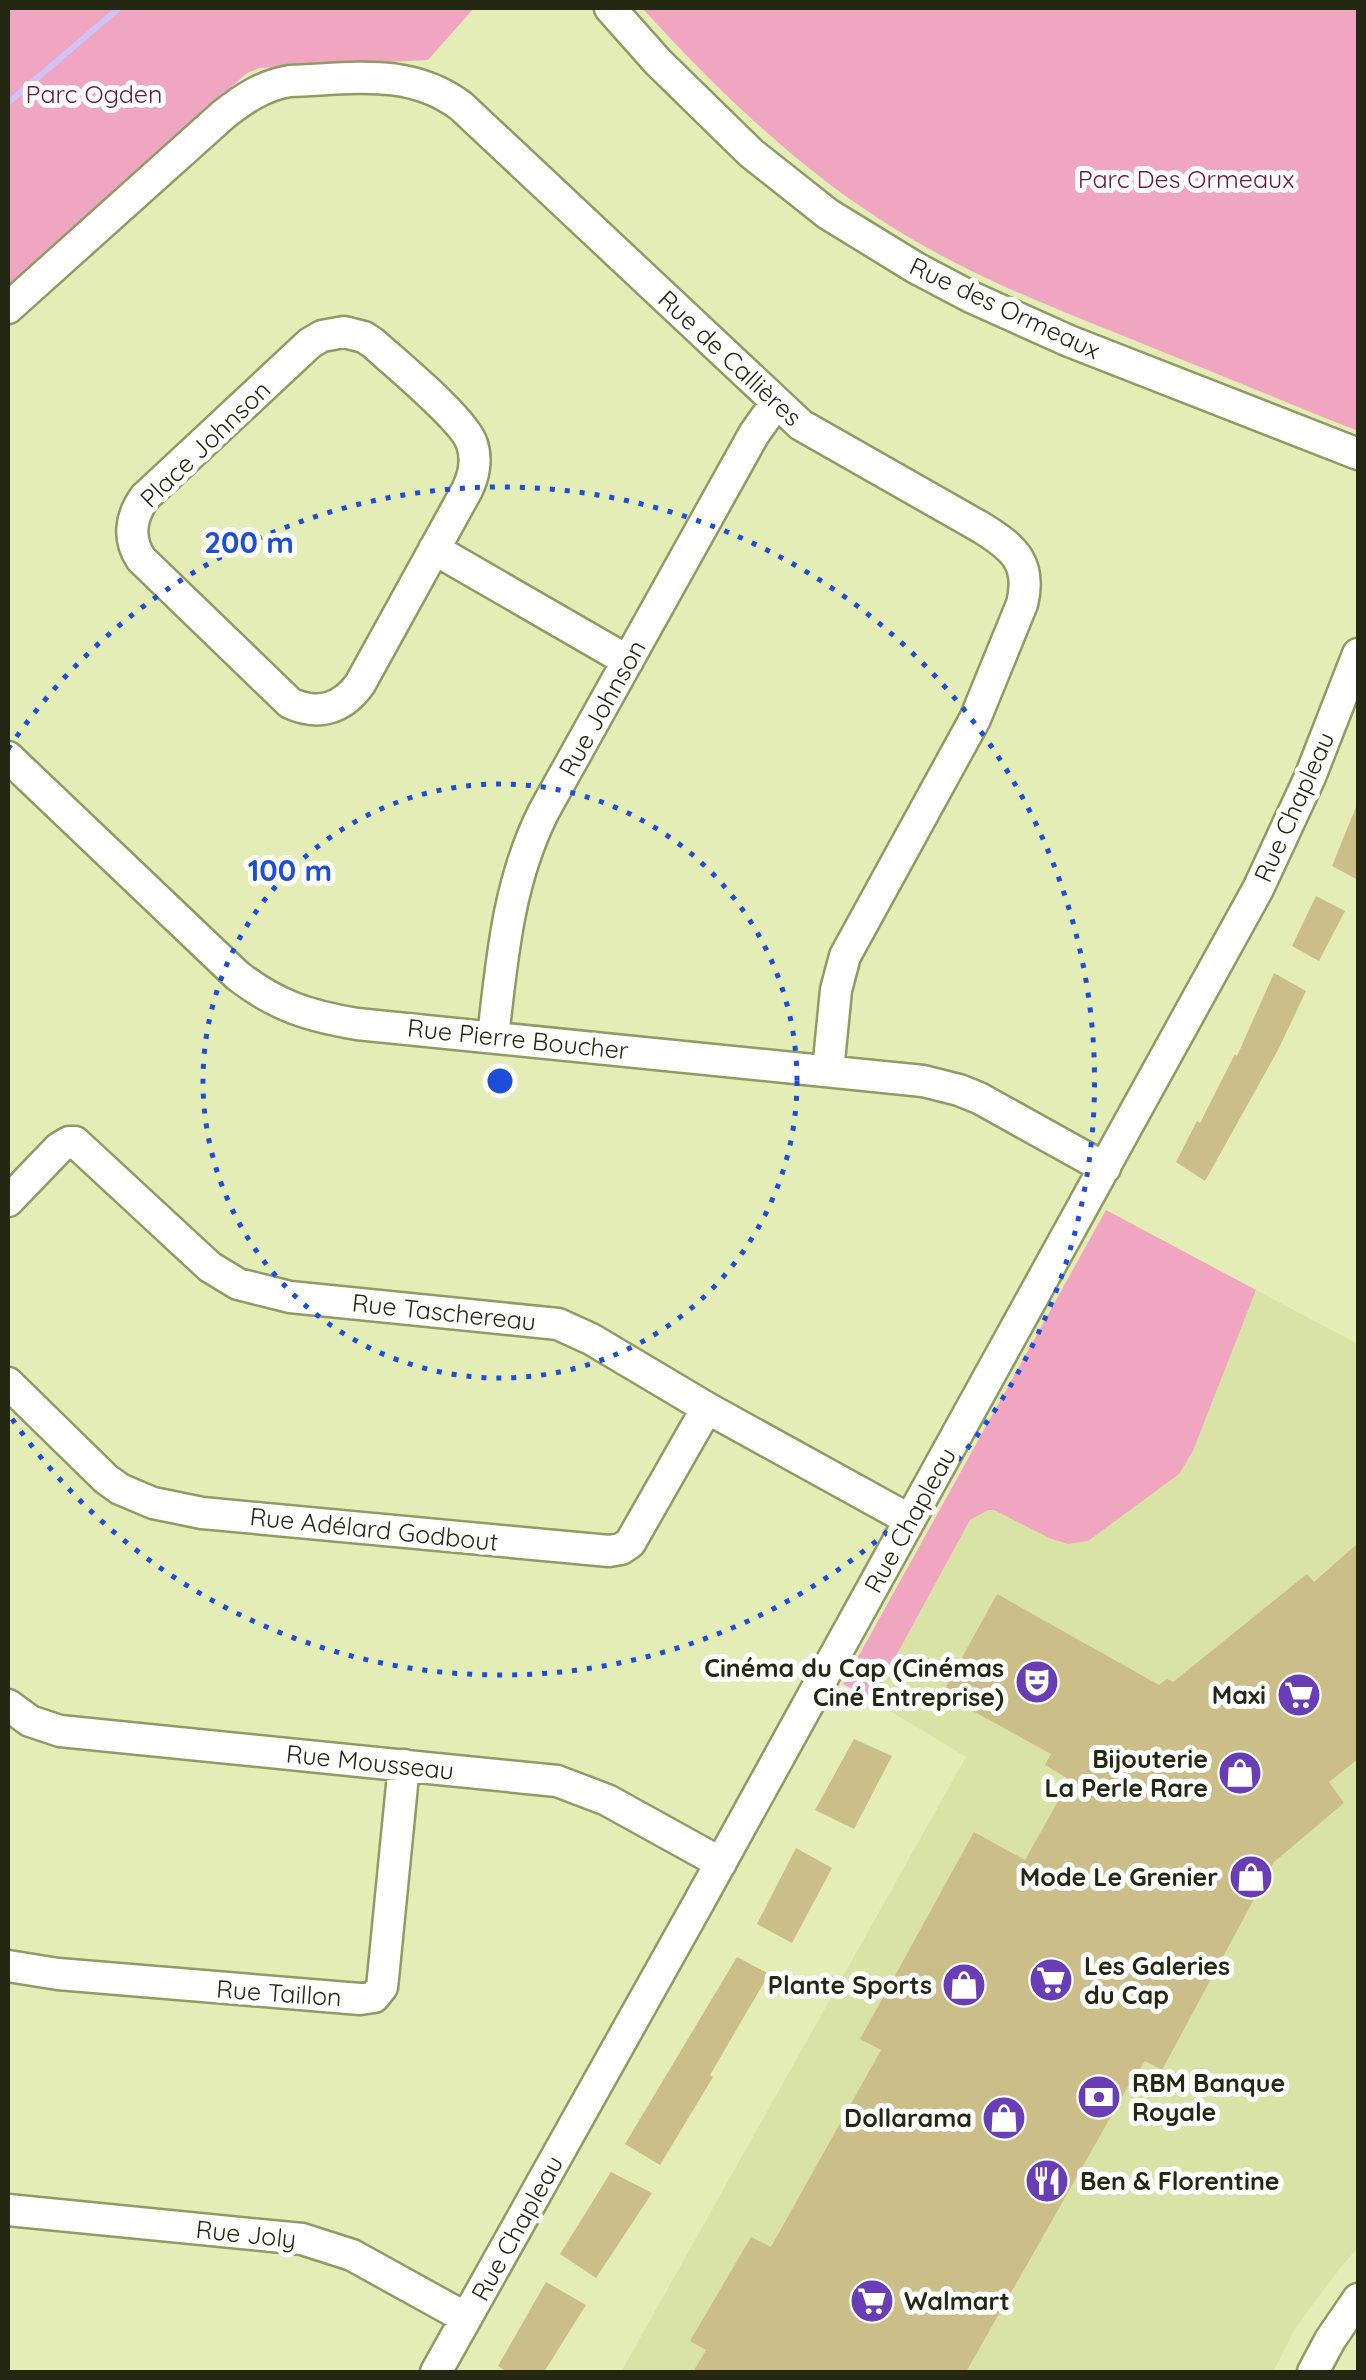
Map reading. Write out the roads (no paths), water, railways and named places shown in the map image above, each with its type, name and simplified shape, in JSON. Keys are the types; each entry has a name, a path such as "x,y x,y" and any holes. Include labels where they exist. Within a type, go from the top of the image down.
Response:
{"street":[{"name":"Rue des Ormeaux","path":"610,8 719,124 782,180 828,214 916,268 971,298 1069,341 1358,454"},
{"name":"Rue de Callières","path":"8,308 223,115 252,94 290,81 387,78 429,86 461,106 801,425 1000,540 1016,554 1026,584 1022,604 981,705 845,956 836,990 828,1070"},
{"name":"Place Johnson","path":"344,332 373,343 461,424 472,443 472,478 434,549 354,692 339,706 309,710 290,703 142,559 135,550 132,528 138,507 146,497 310,343 344,332"},
{"name":"Rue Johnson","path":"494,1037 509,910 526,850 754,434 776,403"},
{"path":"434,549 628,661"},
{"name":"Rue Chapleau","path":"436,2372 721,1863 1275,855 1358,654"},
{"name":"Rue Pierre Boucher","path":"8,757 246,982 273,1000 314,1016 357,1024 923,1082 979,1098 1105,1168"},
{"name":"Rue Taschereau","path":"8,1201 59,1148 74,1142 210,1267 238,1284 290,1297 558,1324 590,1338 707,1408 910,1520"},
{"name":"Rue Adélard Godbout","path":"8,1383 106,1480 153,1503 202,1513 608,1551 630,1543 707,1408"},
{"name":"Rue Mousseau","path":"8,1705 30,1721 60,1731 541,1778 607,1800 721,1863"},
{"name":"Rue Taillon","path":"8,1966 265,1993 360,2000 374,1997 384,1978 404,1765"},
{"name":"Rue Joly","path":"8,2210 318,2243 352,2255 466,2318"},
{"path":"1313,2372 1358,2298"}],"waterway":[{"path":"8,103 119,8"}],"place":[{"name":"Cinéma du Cap (Cinémas Ciné Entreprise)","path":"1037,1682"},
{"name":"Maxi","path":"1299,1695"},
{"name":"Bijouterie La Perle Rare","path":"1240,1773"},
{"name":"Mode Le Grenier","path":"1251,1877"},
{"name":"Les Galeries du Cap","path":"1051,1980"},
{"name":"Plante Sports","path":"964,1985"},
{"name":"RBM Banque Royale","path":"1099,2097"},
{"name":"Dollarama","path":"1004,2118"},
{"name":"Ben & Florentine","path":"1047,2181"},
{"name":"Walmart","path":"872,2301"}],"park label":[{"name":"Parc Ogden","path":"94,94"},
{"name":"Parc Des Ormeaux","path":"1186,179"}]}
